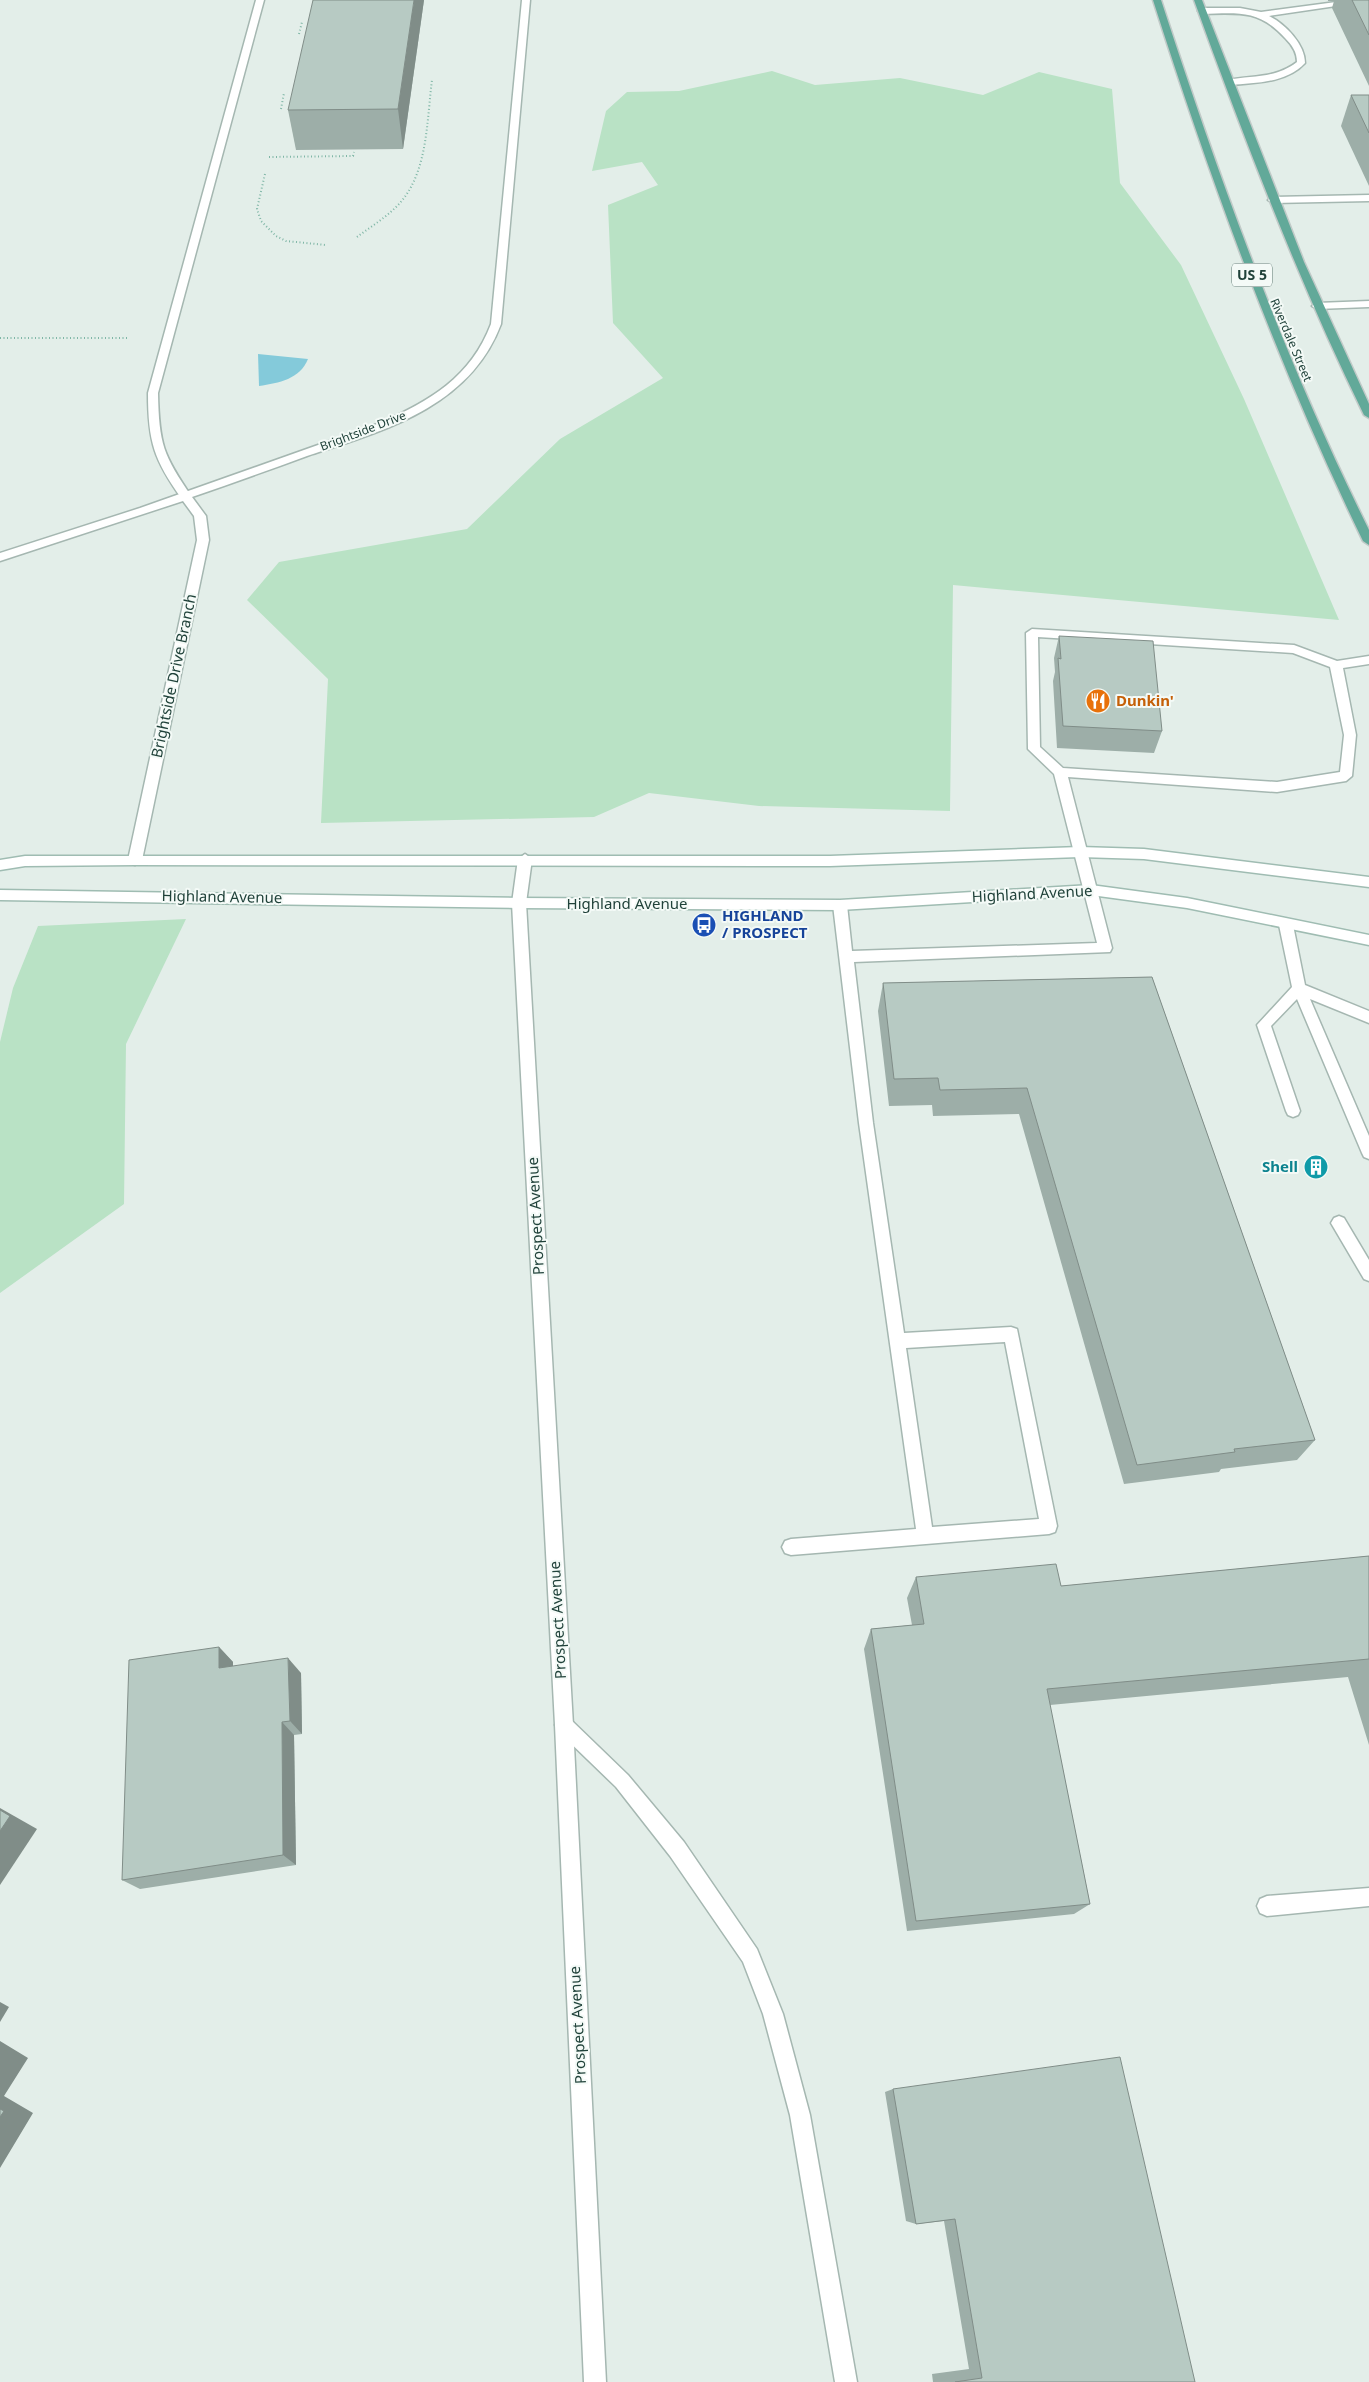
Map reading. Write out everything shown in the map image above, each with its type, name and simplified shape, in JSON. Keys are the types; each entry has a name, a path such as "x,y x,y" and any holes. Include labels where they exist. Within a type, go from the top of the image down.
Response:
{"main road":[{"name":"Riverdale Street","path":"1157,0 1264,309 1314,427 1369,541"},
{"path":"1198,0 1273,200 1317,306 1369,415"}],"street":[{"name":"Brightside Drive Branch","path":"135,860 203,540 200,516 159,456 153,430 153,393 260,0"},
{"name":"Brightside Drive","path":"0,557 186,498 390,423 439,397 459,381 483,355 496,324 526,0"},
{"path":"1202,11 1248,11 1264,14 1336,4 1369,3"},
{"path":"1230,82 1280,77 1291,73 1301,63 1302,58 1297,46 1273,20 1264,14"},
{"path":"1273,200 1369,198"},
{"path":"1317,306 1369,304"},
{"path":"847,958 1105,948 1060,772 1034,749 1032,634 1294,649 1336,665 1369,660"},
{"path":"1060,772 1277,787 1346,776 1350,735 1336,665"},
{"path":"0,864 25,861 135,860 525,859 830,861 1080,852 1144,854 1369,882"},
{"name":"Prospect Avenue","path":"525,859 519,903 564,1725 595,2382"},
{"name":"Highland Avenue","path":"0,895 519,903 840,905 1091,890 1187,902 1286,925 1369,940"},
{"path":"840,905 866,1124 925,1536"},
{"path":"1286,925 1299,988 1369,1153"},
{"path":"1299,988 1369,1017"},
{"path":"1293,1111 1264,1025 1299,988"},
{"path":"1339,1223 1369,1274"},
{"path":"791,1547 1049,1526 1011,1334 897,1341"},
{"path":"564,1725 622,1781 677,1849 750,1956 773,2014 800,2115 846,2382"},
{"path":"1267,1906 1369,1897"}],"path":[{"path":"299,34 302,22"},
{"path":"357,237 400,203 414,180 421,156 432,80"},
{"path":"281,109 284,93"},
{"path":"269,156 353,156 354,152"},
{"path":"265,174 257,209 261,221 276,236 286,241 326,246"},
{"path":"0,338 167,338"}],"green space":[{"path":"772,71 815,85 900,78 983,95 1039,72 1112,89 1120,183 1181,265 1244,399 1339,620 953,585 950,811 759,806 649,793 594,817 321,823 328,679 247,600 279,562 467,529 560,439 663,378 613,323 608,205 658,185 642,162 592,171 606,111 627,92 679,91"},
{"path":"186,919 126,1044 124,1204 0,1293 0,1042 13,988 38,926"}],"water":[{"path":"258,354 308,359 294,376 259,386"}],"building":[{"path":"313,0 414,0 398,109 288,110"},
{"path":"1352,0 1369,0 1369,35"},
{"path":"1351,95 1369,95 1369,133"},
{"name":"Dunkin'","path":"1059,636 1153,641 1162,731 1063,726 1058,658 1061,659"},
{"path":"1152,977 1315,1440 1234,1449 1235,1452 1137,1465 1027,1088 940,1090 938,1078 894,1079 883,983"},
{"path":"1369,1556 1369,1659 1047,1689 1090,1904 916,1921 871,1629 924,1624 916,1577 1056,1564 1061,1586"},
{"path":"219,1647 219,1668 288,1658 290,1721 282,1722 283,1855 122,1880 129,1660"},
{"path":"0,1810 10,1816 0,1831"},
{"path":"1120,2057 1195,2382 955,2382 982,2378 955,2219 916,2224 893,2089"},
{"path":"0,2109 4,2111 0,2117"}],"place":[{"name":"Dunkin'","path":"1098,701"},
{"name":"HIGHLAND / PROSPECT","path":"704,925"},
{"name":"Shell","path":"1316,1167"}]}
